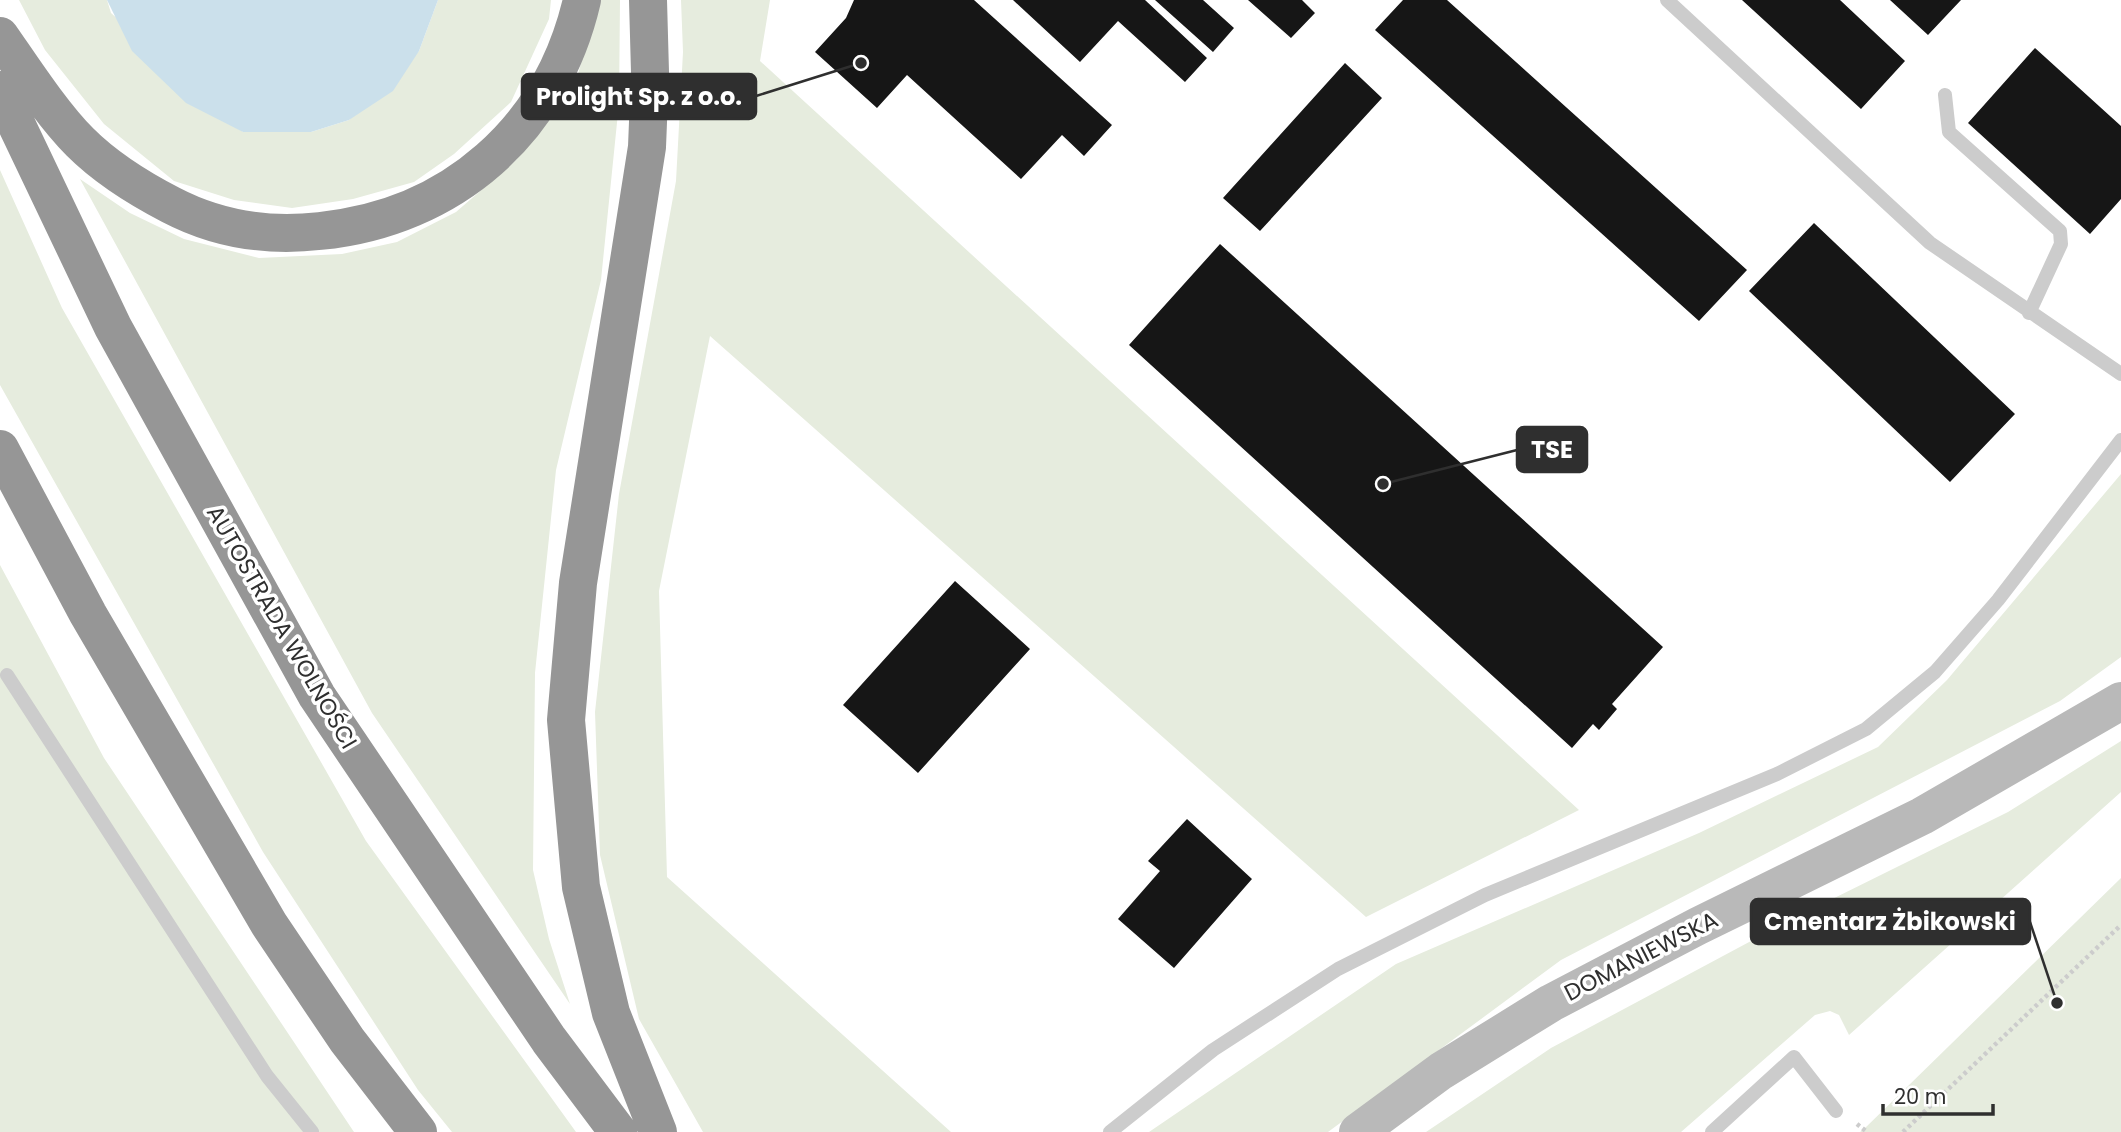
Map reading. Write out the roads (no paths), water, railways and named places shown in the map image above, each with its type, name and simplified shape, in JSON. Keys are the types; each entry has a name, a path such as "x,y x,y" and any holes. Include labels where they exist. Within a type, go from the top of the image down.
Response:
{"highway":[{"path":"0,36 80,142 137,185 171,205 239,229 302,233 353,228 405,214 447,190 492,158 518,130 548,89 567,52 582,0"},
{"path":"648,0 650,72 647,147 578,583 566,720 581,887 611,1013 658,1132"},
{"name":"AUTOSTRADA WOLNOŚCI","path":"0,90 113,327 317,696 541,1028 618,1132"},
{"path":"0,449 88,614 269,924 347,1040 418,1132"}],"main road":[{"name":"DOMANIEWSKA","path":"1358,1132 1441,1072 1551,1003 1698,926 1922,816 2121,701"}],"lane":[{"path":"1668,0 1930,243 2121,374"},
{"path":"1945,95 1950,132 2060,231 2061,244 2029,313"},
{"path":"1110,1132 1213,1050 1338,969 1485,895 1777,774 1866,729 1935,672 1998,600 2121,440"},
{"path":"7,675 267,1076 312,1132"},
{"path":"1712,1132 1794,1057 1836,1111"}],"water":[{"path":"107,0 438,0 419,51 393,91 349,120 311,132 243,132 186,103 132,51"}],"place":[{"name":"Prolight Sp. z o.o.","path":"861,63"},
{"name":"TSE","path":"1383,484"},
{"name":"Cmentarz Żbikowski","path":"2057,1003"}]}
